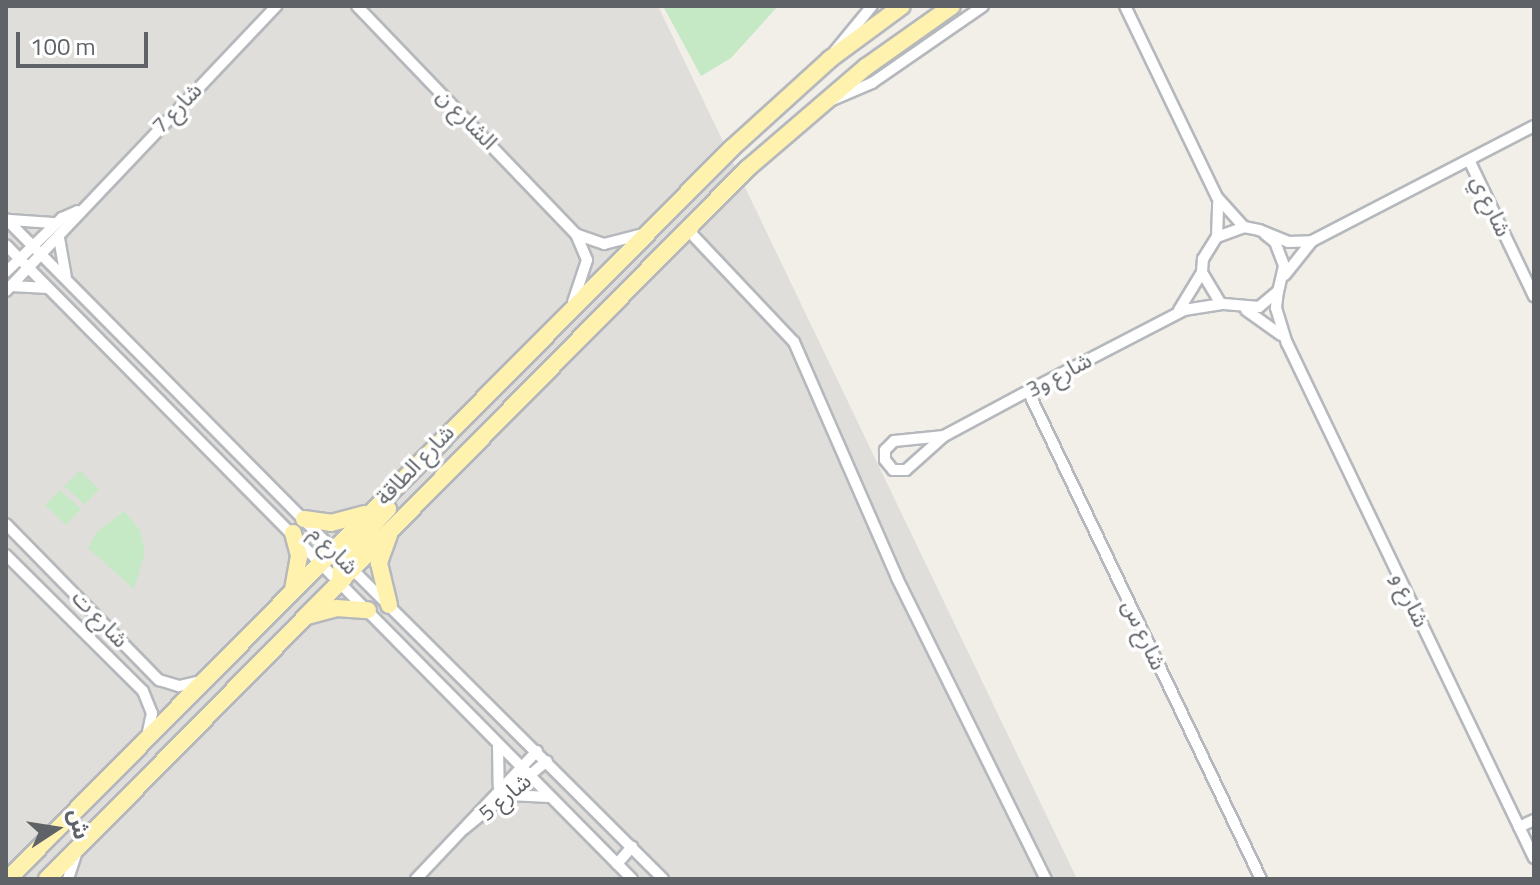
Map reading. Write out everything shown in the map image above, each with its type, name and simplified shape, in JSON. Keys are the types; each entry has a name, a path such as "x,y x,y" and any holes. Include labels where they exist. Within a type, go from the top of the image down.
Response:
{"main road":[{"name":"شارع الطاقة","path":"47,879 306,617 370,511 645,233 830,59 902,6"},
{"name":"شارع الطاقة","path":"8,879 292,592 394,525 687,229 820,104 952,6"},
{"path":"229,692 337,565 456,436 483,398"},
{"path":"304,519 331,523 370,511"},
{"path":"389,605 379,563 394,525"},
{"path":"292,592 299,569 293,533"},
{"path":"306,617 336,608 368,610"}],"street":[{"name":"شارع 7","path":"8,289 59,238 78,211 276,6"},
{"name":"الشارع ن","path":"357,6 576,234 584,248 586,272 569,311"},
{"name":"شارع الطاقة","path":"830,59 872,6"},
{"name":"شارع الطاقة","path":"820,104 859,91 983,6"},
{"path":"1125,6 1217,197 1244,227 1288,242 1312,241 1534,126"},
{"name":"شارع ي","path":"1469,160 1534,296"},
{"path":"1217,197 1217,237 1203,259 1202,272 1221,304 1246,310 1278,291 1283,279 1312,241"},
{"name":"شارع 7","path":"6,272 55,223 78,211"},
{"path":"6,219 35,225 55,223"},
{"name":"شارع م","path":"6,219 304,519 368,610 632,879"},
{"path":"1217,237 1244,227"},
{"path":"687,229 794,342 897,578 1046,879"},
{"path":"576,234 604,244 645,233"},
{"path":"1265,234 1282,254 1283,279"},
{"path":"59,238 68,281"},
{"name":"شارع م","path":"6,245 293,533 389,605 663,879"},
{"name":"شارع و3","path":"1174,315 1192,296 1202,272"},
{"name":"شارع 7","path":"8,289 48,288"},
{"name":"شارع و","path":"1278,291 1276,308 1287,343 1534,858"},
{"name":"شارع و3","path":"944,436 894,441 885,450 885,460 893,470 906,470 944,436 1028,391 1174,315 1201,304 1221,304"},
{"name":"شارع و","path":"1246,310 1271,324 1287,343"},
{"name":"شارع س","path":"1028,391 1261,879"},
{"name":"شارع ت","path":"6,524 159,680 188,686 205,679"},
{"path":"9,558 28,546"},
{"name":"شارع ت","path":"9,558 143,691 152,713 146,741"},
{"path":"495,741 502,764 499,787"},
{"name":"شارع 5","path":"416,879 499,787 537,751"},
{"name":"شارع 5","path":"463,830 547,761"},
{"path":"508,796 530,792 552,798"},
{"path":"1519,827 1534,820"},
{"path":"68,879 85,838"},
{"path":"617,864 632,847"}],"shaded area":[{"path":"6,6 658,6 1077,879 6,879"}],"green space":[{"path":"663,6 778,6 731,58 701,76"},
{"path":"80,471 99,489 85,505 64,486"},
{"path":"60,490 81,509 66,525 45,505"},
{"path":"124,511 140,530 145,552 134,589 88,548 96,533"}]}
